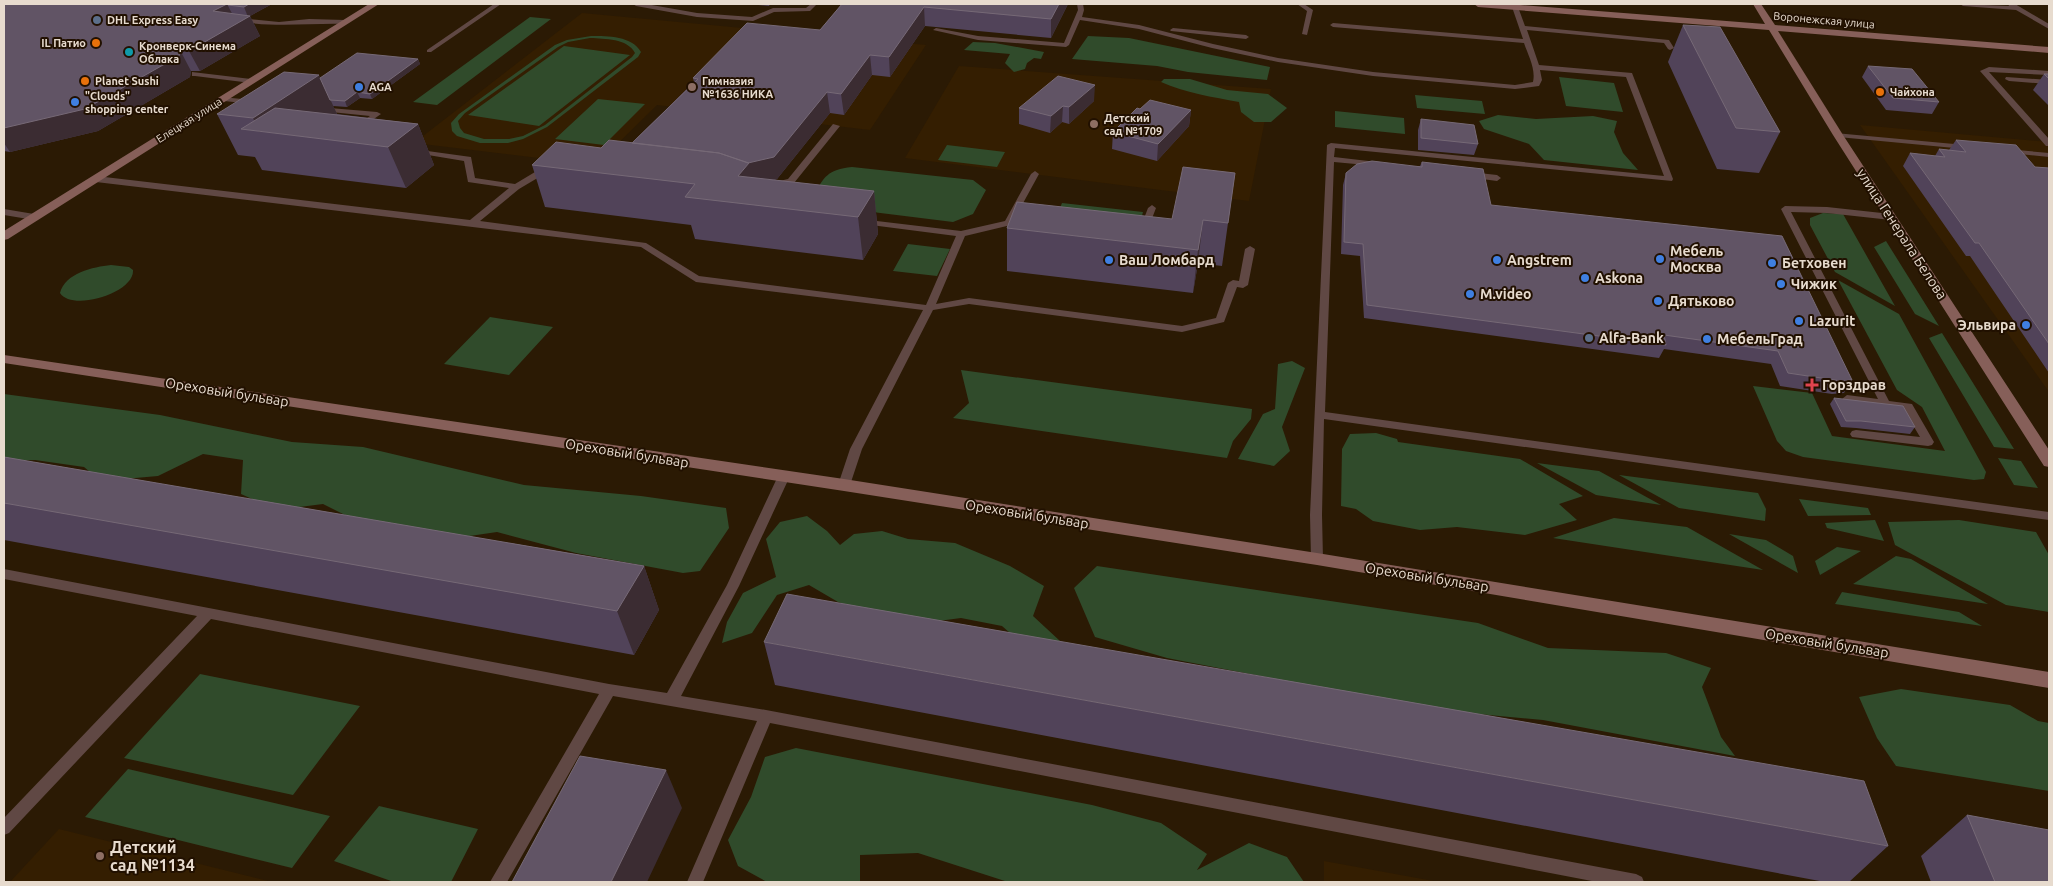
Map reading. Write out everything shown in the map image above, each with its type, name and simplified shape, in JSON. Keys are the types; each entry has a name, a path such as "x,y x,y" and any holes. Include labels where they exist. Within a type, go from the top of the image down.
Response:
{"street":[{"name":"Елецкая улица","path":"4,236 375,4"},
{"name":"Воронежская улица","path":"1478,4 2049,50"},
{"name":"улица Генерала Белова","path":"1757,4 1773,27 1838,135 2049,462"},
{"name":"Ореховый бульвар","path":"4,359 844,485 1317,559 2049,680"}],"lane":[{"path":"430,51 498,4"},
{"path":"636,4 697,15 753,19 773,10 808,10 814,4"},
{"path":"936,30 978,38 1066,45 1081,10 1080,4"},
{"path":"1300,4 1310,10 1305,34"},
{"path":"1963,4 2012,6 2049,27"},
{"path":"1139,27 1212,46 1278,60 1373,74 1515,87 1536,84 1538,80 1536,67 1515,7"},
{"path":"1078,18 1139,27 1246,37"},
{"path":"231,19 279,24 309,21 345,22"},
{"path":"1333,25 1526,41"},
{"path":"1522,28 1666,41 1670,48"},
{"path":"1317,559 1316,515 1319,415 1332,145 1669,179 1629,75 1536,67"},
{"path":"2049,73 2000,69 1984,71 2049,144"},
{"path":"195,74 252,81"},
{"path":"2009,79 2049,82"},
{"path":"224,99 266,103"},
{"path":"312,108 377,114 348,135"},
{"path":"764,188 791,181 836,126"},
{"path":"1838,135 1973,148"},
{"path":"410,150 468,159 471,180 516,187"},
{"path":"2002,151 2049,155"},
{"path":"1330,159 1389,166"},
{"path":"472,223 516,187 549,167 557,168"},
{"path":"853,220 961,234 1013,223 1035,174"},
{"path":"1458,174 1497,178"},
{"path":"96,179 643,245 696,279 929,308 968,301 1182,329 1220,320 1233,283 1243,285 1250,249"},
{"path":"1141,239 1152,208"},
{"path":"1886,403 1785,209 1827,210 1891,217"},
{"path":"4,212 34,217"},
{"path":"844,485 856,449 929,308 961,234"},
{"path":"1835,398 1908,407 1928,442 1856,434"},
{"path":"1319,415 2049,516"},
{"path":"671,700 733,586 784,476"},
{"path":"4,574 609,690 766,716 1636,882"},
{"path":"4,828 208,613"},
{"path":"498,882 609,690"},
{"path":"694,882 766,716"}],"shaded area":[{"name":"Гимназия №1636 НИКА","path":"582,13 926,45 870,130 657,105 596,165 414,143"},
{"name":"Детский сад №1709","path":"959,66 1271,89 1249,201 905,158"},
{"path":"1860,125 2049,142 2049,392"},
{"name":"Детский сад №1134","path":"59,829 272,882 10,882"},
{"path":"1324,861 1439,882 1324,882"}],"green space":[{"path":"530,17 551,19 437,105 413,102"},
{"path":"591,36 619,38 632,43 641,52 638,57 547,127 523,139 508,143 480,143 457,136 452,131 451,123 459,114 555,45 567,40","holes":["590,38 621,42 627,44 635,53 545,125 523,136 509,139 484,139 464,133 460,128 458,121 465,113 558,47 568,42"]},
{"path":"1088,36 1129,38 1270,67 1267,80 1188,72 1157,66 1072,59"},
{"path":"973,42 995,43 1044,52 1041,59 1034,58 1027,63 1025,69 1014,72 1005,63 1010,54 964,50"},
{"path":"564,46 630,55 539,126 468,115"},
{"path":"1559,77 1614,83 1623,112 1566,106"},
{"path":"1164,79 1190,79 1227,90 1268,94 1287,108 1271,122 1254,122 1241,112 1239,102 1180,89 1161,82"},
{"path":"1415,95 1482,101 1485,114 1417,108"},
{"path":"598,99 645,104 604,145 555,139"},
{"path":"1335,111 1404,118 1405,134 1335,127"},
{"path":"1498,115 1536,119 1593,116 1617,121 1614,132 1623,153 1638,170 1544,160 1529,144 1484,129 1479,121"},
{"path":"947,145 1005,152 997,167 938,160"},
{"path":"852,167 973,180 986,190 973,214 953,222 824,206 813,196 824,179 832,172"},
{"path":"1062,203 1143,212 1137,235 1053,225"},
{"path":"1823,213 1843,214 1895,306 1835,272 1810,225 1810,218"},
{"path":"1886,241 1939,326 1915,314 1874,247"},
{"path":"908,244 950,249 937,276 893,271"},
{"path":"111,265 129,267 133,270 131,278 124,286 114,292 102,297 77,301 67,298 60,293 68,280 81,272"},
{"path":"1838,280 1899,314 1986,472 1984,479 1974,480 1803,457 1786,451 1777,441 1753,386 1812,393 1832,436 1945,451 1922,407 1897,390"},
{"path":"490,317 553,327 509,375 444,364"},
{"path":"1942,333 2014,449 1994,447 1929,338"},
{"path":"1292,361 1305,368 1282,427 1290,451 1274,466 1238,459 1263,414 1275,409 1278,364"},
{"path":"961,370 1252,409 1251,419 1233,441 1227,458 953,418 969,403"},
{"path":"4,394 160,415 292,442 363,447 524,485 641,496 726,508 729,528 700,571 683,573 576,553 497,532 449,539 363,524 323,504 276,510 241,494 243,460 203,454 158,476 101,481 84,467 35,460 4,461"},
{"path":"1376,433 1397,439 1398,442 1520,459 1583,496 1559,504 1577,520 1525,535 1457,527 1420,530 1373,521 1356,509 1341,506 1342,449 1350,434"},
{"path":"1998,458 2021,461 2038,488 2014,485"},
{"path":"1537,463 1599,471 1661,505 1596,495"},
{"path":"1619,475 1758,493 1766,509 1765,521 1679,508"},
{"path":"1799,499 1868,508 1871,515 1808,516"},
{"path":"807,516 827,531 840,545 854,534 882,531 908,539 955,543 1010,566 1044,586 1033,616 1060,641 1018,640 1002,626 961,618 908,625 838,602 809,585 777,595 752,633 722,643 727,622 743,593 776,577 766,539 780,522"},
{"path":"1614,518 1687,527 1763,570 1553,538"},
{"path":"1875,520 1884,541 1827,528 1825,523"},
{"path":"1959,520 2036,532 2049,555 2049,612 2006,605 1895,545 1888,522"},
{"path":"1729,534 1766,540 1793,556 1798,573"},
{"path":"1837,547 1861,551 1820,575 1815,561"},
{"path":"1896,556 1911,559 1988,604 1853,584"},
{"path":"1097,566 1478,623 1548,648 1666,653 1711,668 1702,687 1721,737 1735,756 1543,720 1435,710 1167,658 1095,637 1074,588"},
{"path":"1842,592 1959,612 1982,626 1835,604"},
{"path":"200,674 360,706 293,795 124,758"},
{"path":"1901,689 2010,705 2038,721 2049,723 2049,791 1896,766 1877,738 1859,697"},
{"path":"796,748 1092,805 1161,823 1207,854 1197,870 1249,843 1287,857 1304,882 1008,882 918,853 860,855 860,882 767,882 738,866 728,840 751,797 765,757"},
{"path":"128,769 330,816 292,868 85,817"},
{"path":"379,806 478,829 451,882 394,882 334,861"}],"building":[{"name":"\"Clouds\" shopping center","path":"4,4 227,4 213,11 250,16 189,51 180,50 179,56 85,109 4,128"},
{"path":"227,4 249,4 244,7"},
{"path":"842,4 1059,4 1051,19 924,7 889,57 870,55 841,94 827,92 774,157 748,163 719,153 632,143 698,79 693,78 747,23 820,30"},
{"path":"1683,25 1720,27 1780,132 1736,128"},
{"path":"357,53 418,59 370,94 357,92 345,101 330,100 320,78"},
{"path":"1868,66 1912,69 1939,102 1893,98"},
{"path":"284,72 319,75 253,118 217,114"},
{"path":"1058,76 1095,85 1069,107 1063,106 1051,116 1019,108"},
{"path":"1150,100 1191,110 1158,144 1113,132 1137,108 1140,109"},
{"path":"275,108 418,124 388,147 241,129"},
{"path":"1421,119 1474,125 1478,144 1421,138"},
{"path":"609,140 719,153 749,163 738,176 874,191 858,217 685,197 695,184 532,165 556,142 601,148"},
{"path":"1956,140 2016,145 2035,167 2049,168 2049,344 1979,243 1975,243 1910,153 1945,157 1939,149 1966,152"},
{"path":"1372,161 1422,167 1422,162 1483,169 1491,205 1782,236 1852,380 1841,381 1788,373 1778,351 1664,335 1666,345 1367,305 1363,244 1344,242 1346,173 1357,164"},
{"path":"1183,167 1235,173 1228,223 1203,220 1198,250 1007,228 1017,202 1172,219"},
{"path":"1834,398 1903,406 1915,427 1846,421"},
{"path":"4,457 644,566 617,611 4,503"},
{"path":"787,594 1864,781 1888,846 764,642"},
{"path":"580,756 666,770 611,882 512,882"},
{"path":"1967,815 2049,830 2049,882 1995,882"}],"place":[{"name":"DHL Express Easy","path":"97,20"},
{"name":"IL Патио","path":"96,43"},
{"name":"Кронверк-Синема Облака","path":"129,52"},
{"name":"Planet Sushi","path":"85,81"},
{"name":"AGA","path":"359,87"},
{"name":"Гимназия №1636 НИКА","path":"692,87"},
{"name":"Чайхона","path":"1880,92"},
{"name":"\"Clouds\" shopping center","path":"75,102"},
{"name":"Детский сад №1709","path":"1094,124"},
{"name":"Мебель Москва","path":"1660,259"},
{"name":"Ваш Ломбард","path":"1109,260"},
{"name":"Angstrem","path":"1497,260"},
{"name":"Бетховен","path":"1772,263"},
{"name":"Askona","path":"1585,278"},
{"name":"Чижик","path":"1781,284"},
{"name":"M.video","path":"1470,294"},
{"name":"Дятьково","path":"1658,301"},
{"name":"Lazurit","path":"1799,321"},
{"name":"Эльвира","path":"2026,325"},
{"name":"Alfa-Bank","path":"1589,338"},
{"name":"МебельГрад","path":"1707,339"},
{"name":"Горздрав","path":"1812,385"},
{"name":"Детский сад №1134","path":"100,856"}]}
